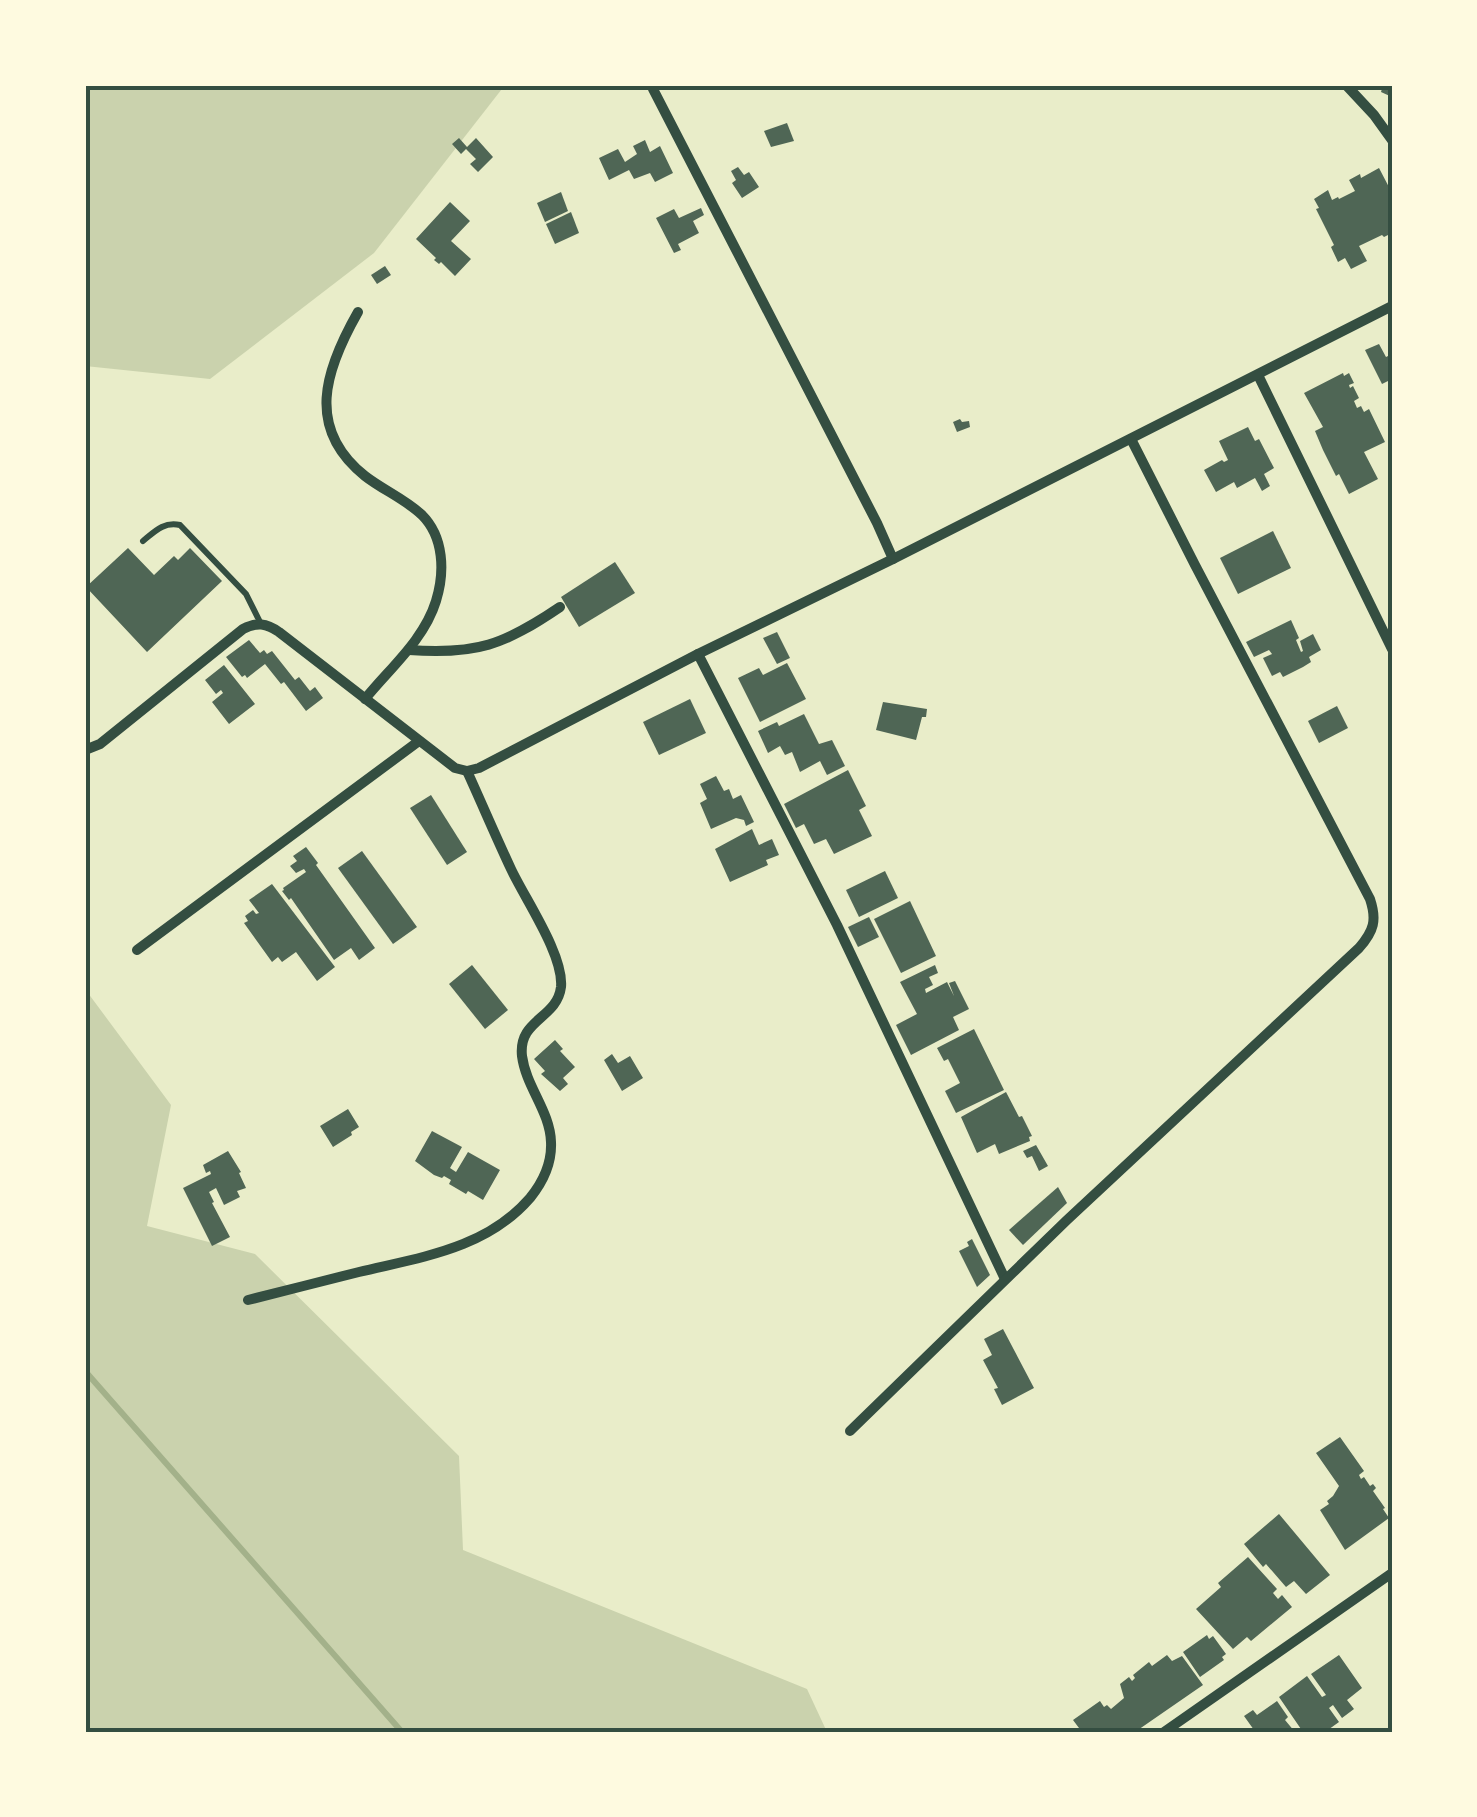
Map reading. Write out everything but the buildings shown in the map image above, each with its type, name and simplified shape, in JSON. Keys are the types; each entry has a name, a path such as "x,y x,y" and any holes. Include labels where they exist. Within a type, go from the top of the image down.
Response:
{"street":[{"path":"1346,85 1392,140"},
{"path":"652,89 894,560"},
{"path":"85,750 100,744 243,629 261,624 279,632 455,768 467,772 485,766 698,654 894,560 1392,306"},
{"path":"358,312 338,346 327,387 332,434 339,450 363,474 423,516 441,550 436,603 408,650 365,700"},
{"path":"1258,374 1392,649"},
{"path":"850,1431 1359,948 1374,926 1370,899 1132,439"},
{"path":"408,650 472,649 504,640 560,607"},
{"path":"698,654 836,925 1005,1280"},
{"path":"137,950 420,740"},
{"path":"248,1300 422,1258 485,1236 523,1206 547,1172 552,1144 522,1060 522,1042 525,1032 555,1004 560,993 559,967 467,772"},
{"path":"1164,1732 1392,1572"}],"lane":[{"path":"143,541 162,526 180,524 246,594 261,624"}],"green space":[{"path":"85,85 505,85 374,253 210,379 85,366"},
{"path":"85,989 171,1105 147,1226 255,1254 459,1456 463,1550 807,1689 827,1732 85,1732"}],"waterway":[{"path":"85,1371 402,1732"}]}
